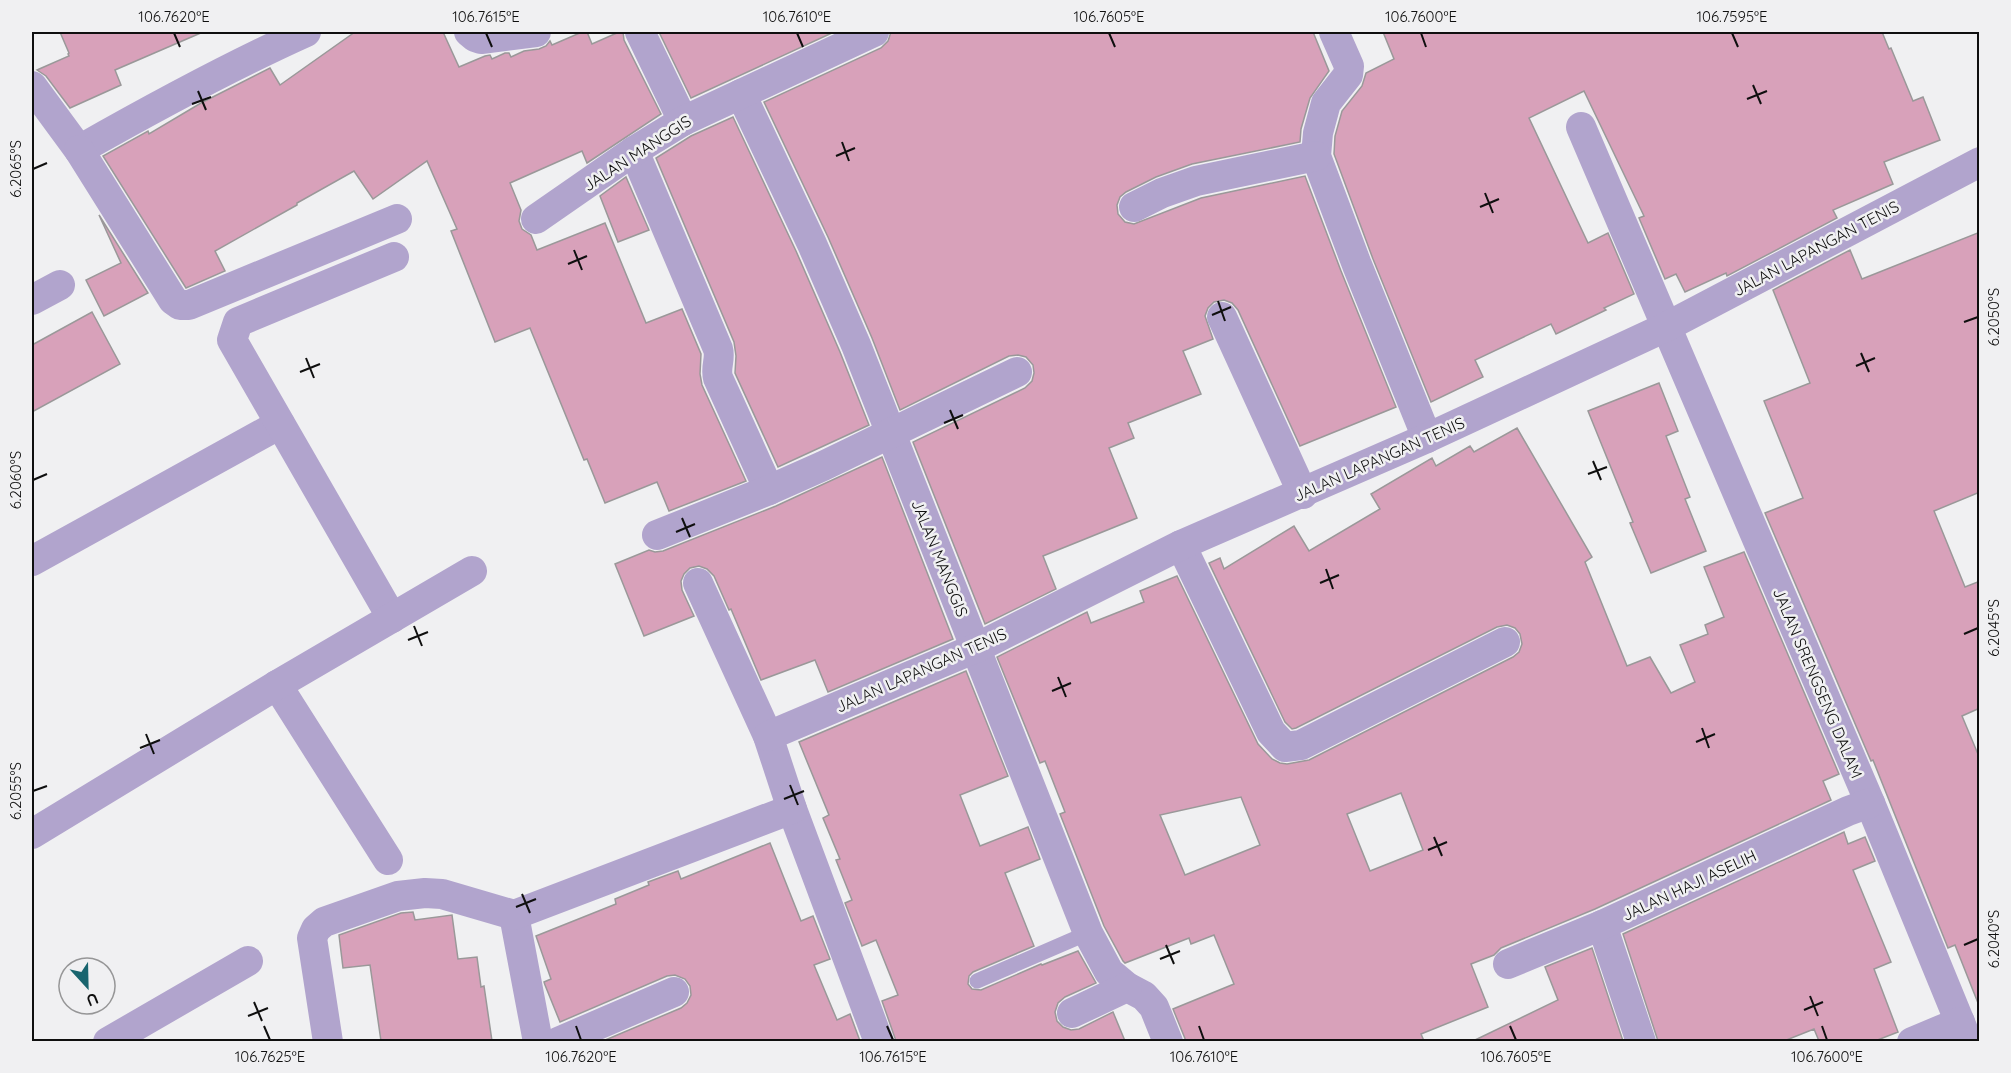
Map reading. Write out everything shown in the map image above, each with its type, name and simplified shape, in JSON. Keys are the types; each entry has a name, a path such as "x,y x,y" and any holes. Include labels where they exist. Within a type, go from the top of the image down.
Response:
{"street":[{"path":"79,150 169,99 261,52 306,32"},
{"path":"469,32 481,39 536,32"},
{"path":"640,32 683,121"},
{"name":"JALAN MANGGIS","path":"536,219 634,151 683,121 874,32"},
{"path":"1334,32 1349,66 1348,75 1326,103 1318,133 1316,156 1427,438"},
{"path":"32,86 79,150 173,300 180,305 189,305 397,219"},
{"name":"JALAN MANGGIS","path":"741,94 832,287 1088,933 1109,972 1127,987 1144,996 1154,1007 1168,1041"},
{"name":"JALAN SRENGSENG DALAM","path":"1581,127 1870,803 1964,1032"},
{"path":"634,151 718,349 720,359 716,371 718,378 769,490"},
{"path":"1134,207 1162,193 1196,181 1316,156"},
{"name":"JALAN LAPANGAN TENIS","path":"768,736 976,648 1181,545 1303,494 1666,327 1980,162"},
{"path":"392,618 232,340 238,322 394,257"},
{"path":"32,300 60,285"},
{"path":"1222,317 1303,494"},
{"path":"657,535 769,490 1017,372"},
{"path":"32,561 280,424"},
{"path":"1181,545 1271,732 1285,747 1301,745 1505,642"},
{"path":"32,834 277,685 472,572"},
{"path":"698,584 768,736 792,809 879,1041"},
{"path":"277,685 388,860"},
{"name":"JALAN HAJI ASELIH","path":"1508,964 1602,925 1848,811 1870,803"},
{"path":"328,1041 312,938 316,929 324,922 398,896 425,893 442,894 514,915 792,809"},
{"path":"514,915 538,1041"},
{"path":"1602,925 1641,1041"},
{"path":"108,1041 248,961"},
{"path":"1072,1013 1127,987"},
{"path":"558,1041 675,992"},
{"path":"1912,1041 1964,1032"}],"lane":[{"path":"978,981 1088,933"}],"building":[{"path":"60,32 203,32 115,70 121,85 70,108 46,76 37,70 69,56"},
{"path":"355,32 443,32 459,67 490,55 492,59 509,53 511,57 524,51 539,49 550,41 552,45 582,32 587,32 592,44 623,32 624,40 661,114 587,163 582,151 510,183 521,210 519,221 522,229 531,235 537,250 605,223 646,323 682,309 701,354 702,385 746,481 669,511 657,482 605,503 587,459 584,460 530,328 495,342 451,231 457,229 427,161 373,199 354,171 215,251 225,271 186,288 103,156 148,131 149,134 201,103 270,68 280,85"},
{"path":"659,32 834,32 691,98"},
{"path":"891,32 1313,32 1329,71 1310,98 1301,129 1300,142 1192,164 1156,177 1120,197 1117,205 1118,214 1125,222 1134,224 1201,198 1305,176 1396,407 1300,446 1238,310 1232,303 1224,300 1214,302 1208,308 1205,316 1213,339 1183,351 1201,394 1128,423 1134,438 1109,448 1137,518 1043,556 1056,589 985,624 913,442 1025,388 1032,381 1033,365 1026,357 1009,356 900,410 872,338 828,237 764,102 881,48 888,41"},
{"path":"1383,32 1882,32 1913,101 1923,97 1940,140 1884,162 1893,184 1833,210 1837,218 1727,276 1726,273 1685,292 1676,274 1665,279 1639,218 1644,216 1584,91 1529,118 1588,243 1608,233 1634,294 1556,334 1551,324 1475,360 1483,377 1431,402 1373,259 1334,154 1335,136 1342,111 1362,86 1366,73 1394,59"},
{"path":"733,117 796,251 869,425 778,467 735,373 734,342 656,158 691,136"},
{"path":"626,177 649,230 618,242 600,196"},
{"path":"99,215 148,293 104,316 86,280 121,263"},
{"path":"1980,232 1980,492 1934,511 1965,587 1980,581 1980,708 1962,716 1980,759 1978,1003 1955,945 1948,948 1873,760 1871,761 1765,513 1803,498 1764,401 1810,383 1773,290 1850,250 1862,279"},
{"path":"92,312 120,364 32,412 32,345"},
{"path":"1659,383 1678,431 1666,436 1690,497 1685,499 1706,551 1651,573 1588,411"},
{"path":"1517,428 1592,557 1585,562 1627,666 1650,657 1671,693 1695,682 1680,645 1708,634 1705,625 1724,617 1704,567 1744,552 1839,774 1823,781 1831,800 1595,909 1501,948 1494,955 1471,964 1488,1007 1421,1034 1424,1041 1186,1041 1173,1009 1234,984 1214,935 1191,944 1189,938 1125,963 1123,961 1104,926 1060,814 1065,812 1045,761 1040,763 997,657 1087,612 1091,623 1144,602 1140,591 1177,576 1258,744 1272,759 1280,763 1309,760 1513,657 1519,652 1522,644 1520,634 1515,628 1507,625 1497,627 1292,729 1285,722 1209,563 1220,558 1224,569 1294,526 1309,551 1380,509 1371,494 1432,458 1436,466 1470,446 1474,452","holes":["1401,793 1423,850 1370,871 1347,814","1241,797 1260,845 1185,875 1160,815"]},
{"path":"882,457 953,639 828,692 815,660 761,680 731,609 729,610 714,576 707,569 699,566 690,568 681,581 682,590 694,616 644,636 615,564 649,550 663,551 776,506"},
{"path":"966,671 1008,776 960,795 980,846 1028,827 1040,859 1005,873 1034,946 973,972 969,976 968,984 972,989 981,990 1078,951 1096,983 1065,997 1058,1003 1055,1012 1057,1021 1063,1027 1071,1030 1079,1029 1113,1012 1125,1041 896,1041 882,1001 898,995 876,940 862,946 845,903 852,900 836,860 840,859 823,818 829,815 799,742"},
{"path":"1844,832 1848,844 1865,837 1875,861 1853,870 1891,962 1874,969 1898,1032 1875,1041 1819,1041 1814,1029 1784,1041 1658,1041 1623,934"},
{"path":"770,843 801,921 813,916 830,959 814,965 837,1020 850,1014 860,1041 603,1041 681,1008 687,1003 691,995 690,986 685,979 675,975 667,976 560,1022 544,982 551,979 536,936 616,904 615,899 649,885 648,882 678,871 681,879"},
{"path":"413,912 415,920 452,915 458,959 477,957 492,1041 381,1041 370,965 343,968 339,935 401,913"},
{"path":"1592,948 1623,1041 1473,1041 1558,1000 1545,967"}]}
